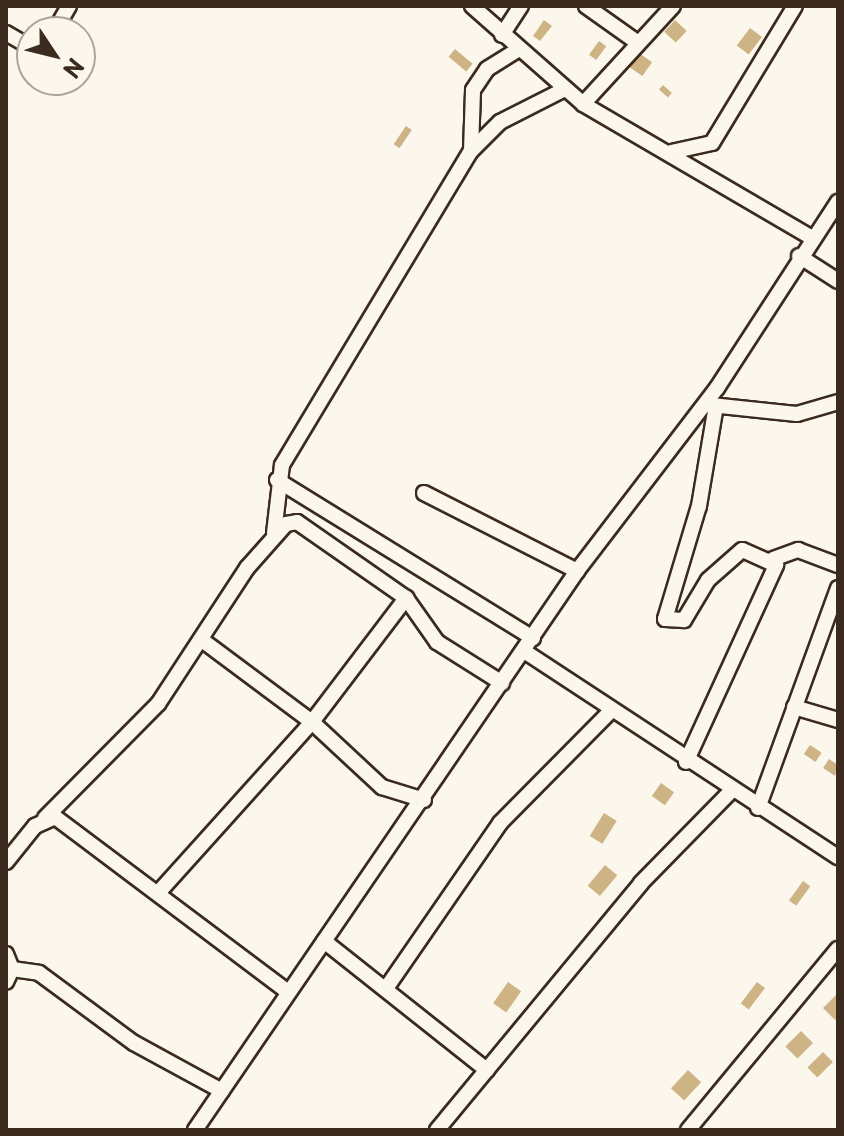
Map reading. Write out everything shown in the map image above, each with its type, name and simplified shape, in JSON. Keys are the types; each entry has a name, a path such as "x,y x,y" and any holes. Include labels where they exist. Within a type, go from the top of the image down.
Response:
{"street":[{"path":"472,6 563,90 583,104 811,237"},
{"path":"502,35 521,6"},
{"path":"586,6 638,43"},
{"path":"583,104 673,6"},
{"path":"668,151 712,143 795,6"},
{"path":"471,151 473,90 487,69 519,49"},
{"path":"274,533 277,480 471,151 500,122 563,90"},
{"path":"195,1130 287,991 424,800 577,571 711,405 799,256 838,202"},
{"path":"799,256 838,281"},
{"path":"711,405 814,413 838,402"},
{"path":"711,405 699,506 665,619 684,620 708,580 742,550 773,559 798,550 838,565"},
{"path":"277,480 533,638"},
{"path":"424,493 577,571"},
{"path":"276,496 297,522 406,598 437,642 502,683"},
{"path":"6,862 45,818 117,751 202,640 274,533 297,522"},
{"path":"686,762 735,666 776,569 773,559"},
{"path":"758,808 838,588"},
{"path":"158,893 312,722 406,598"},
{"path":"202,640 312,722 382,787 424,800"},
{"path":"524,651 686,762 838,857"},
{"path":"794,707 838,720"},
{"path":"387,987 500,823 611,711"},
{"path":"437,1130 641,883 731,791"},
{"path":"45,818 68,824 287,991"},
{"path":"324,941 387,987 487,1070"},
{"path":"688,1130 838,949"},
{"path":"6,954 9,976 39,973 134,1043 222,1091"}],"building":[{"path":"544,20 552,26 540,41 533,36"},
{"path":"675,20 687,31 676,43 664,32"},
{"path":"750,28 762,37 749,55 737,46"},
{"path":"599,41 606,46 596,60 589,55"},
{"path":"455,49 473,64 466,71 449,57"},
{"path":"639,53 652,62 642,76 629,67"},
{"path":"663,85 672,93 668,97 659,89"},
{"path":"406,126 412,130 400,148 394,144"},
{"path":"810,745 822,753 815,762 804,754"},
{"path":"829,759 838,765 835,776 823,768"},
{"path":"661,783 674,792 665,805 652,796"},
{"path":"604,813 617,821 602,844 590,836"},
{"path":"605,865 617,875 600,896 588,886"},
{"path":"803,881 810,886 796,906 789,900"},
{"path":"508,982 521,991 506,1012 493,1003"},
{"path":"757,982 765,988 749,1010 741,1004"},
{"path":"838,993 838,1017 835,1020 823,1008"},
{"path":"801,1031 813,1043 797,1059 785,1047"},
{"path":"823,1052 833,1062 817,1077 807,1068"},
{"path":"688,1070 701,1082 684,1101 671,1088"}]}
